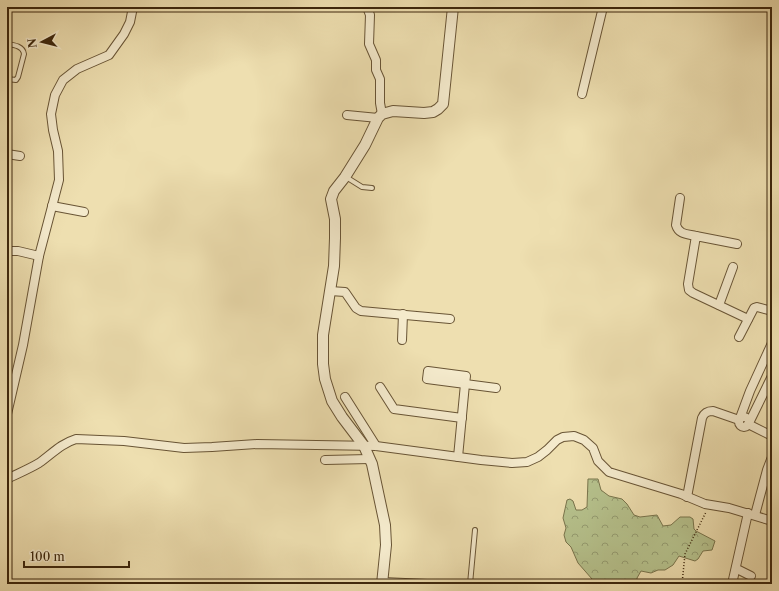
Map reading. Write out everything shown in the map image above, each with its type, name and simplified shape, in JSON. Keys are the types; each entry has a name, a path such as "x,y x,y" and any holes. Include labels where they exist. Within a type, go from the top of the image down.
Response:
{"street":[{"path":"7,414 8,404 23,346 39,256 59,180 58,151 51,114 55,95 63,80 77,69 109,55 118,44 130,22 133,7"},
{"path":"367,7 370,15 369,44 374,54 376,70 380,80 380,116 365,145 345,177 334,191 331,199 335,219 334,266 323,335 323,364 325,379 332,401 364,446 372,464 385,525 386,545 382,583 427,584"},
{"path":"582,94 603,7"},
{"path":"347,115 380,116 393,111 424,113 433,112 443,104 450,8"},
{"path":"7,154 20,156"},
{"path":"680,198 676,226 680,233 737,244"},
{"path":"52,206 84,212"},
{"path":"696,236 688,284 689,290 748,319"},
{"path":"7,251 18,251 39,256"},
{"path":"719,305 733,267"},
{"path":"330,291 345,292 349,296 352,303 361,311 450,319"},
{"path":"740,337 754,308 757,307 772,311"},
{"path":"402,340 403,314"},
{"path":"772,343 750,391 740,419 739,424 741,427 746,427 748,424 772,376"},
{"path":"458,457 465,384 496,388"},
{"path":"380,387 394,409 462,418"},
{"path":"764,394 772,397"},
{"path":"345,396 376,446"},
{"path":"687,497 700,425 704,414 713,411 740,419"},
{"path":"748,424 772,436"},
{"path":"7,479 39,463 55,449 69,441 76,439 124,440 184,448 212,448 257,444 376,446 512,463 527,462 538,457 563,437 574,436 584,440 593,448 598,461 609,472 708,505 751,514 772,521"},
{"path":"732,584 751,514 769,471 772,457"},
{"path":"325,460 369,459"},
{"path":"737,569 751,576"}],"lane":[{"path":"7,44 24,50 18,77 16,80 7,79"},
{"path":"345,177 362,186 372,188"},
{"path":"470,584 475,530"}],"path":[{"path":"682,584 685,554 708,505"}],"green space":[{"path":"588,479 598,479 601,490 609,496 622,499 634,515 640,517 657,515 663,526 671,525 680,517 690,517 693,519 694,529 696,531 715,541 712,550 703,551 695,561 679,556 673,565 665,570 658,570 651,573 641,571 637,578 637,584 592,584 592,579 578,563 571,547 566,542 564,535 566,528 563,518 567,500 570,499 573,501 576,510 582,510 587,507"}]}
